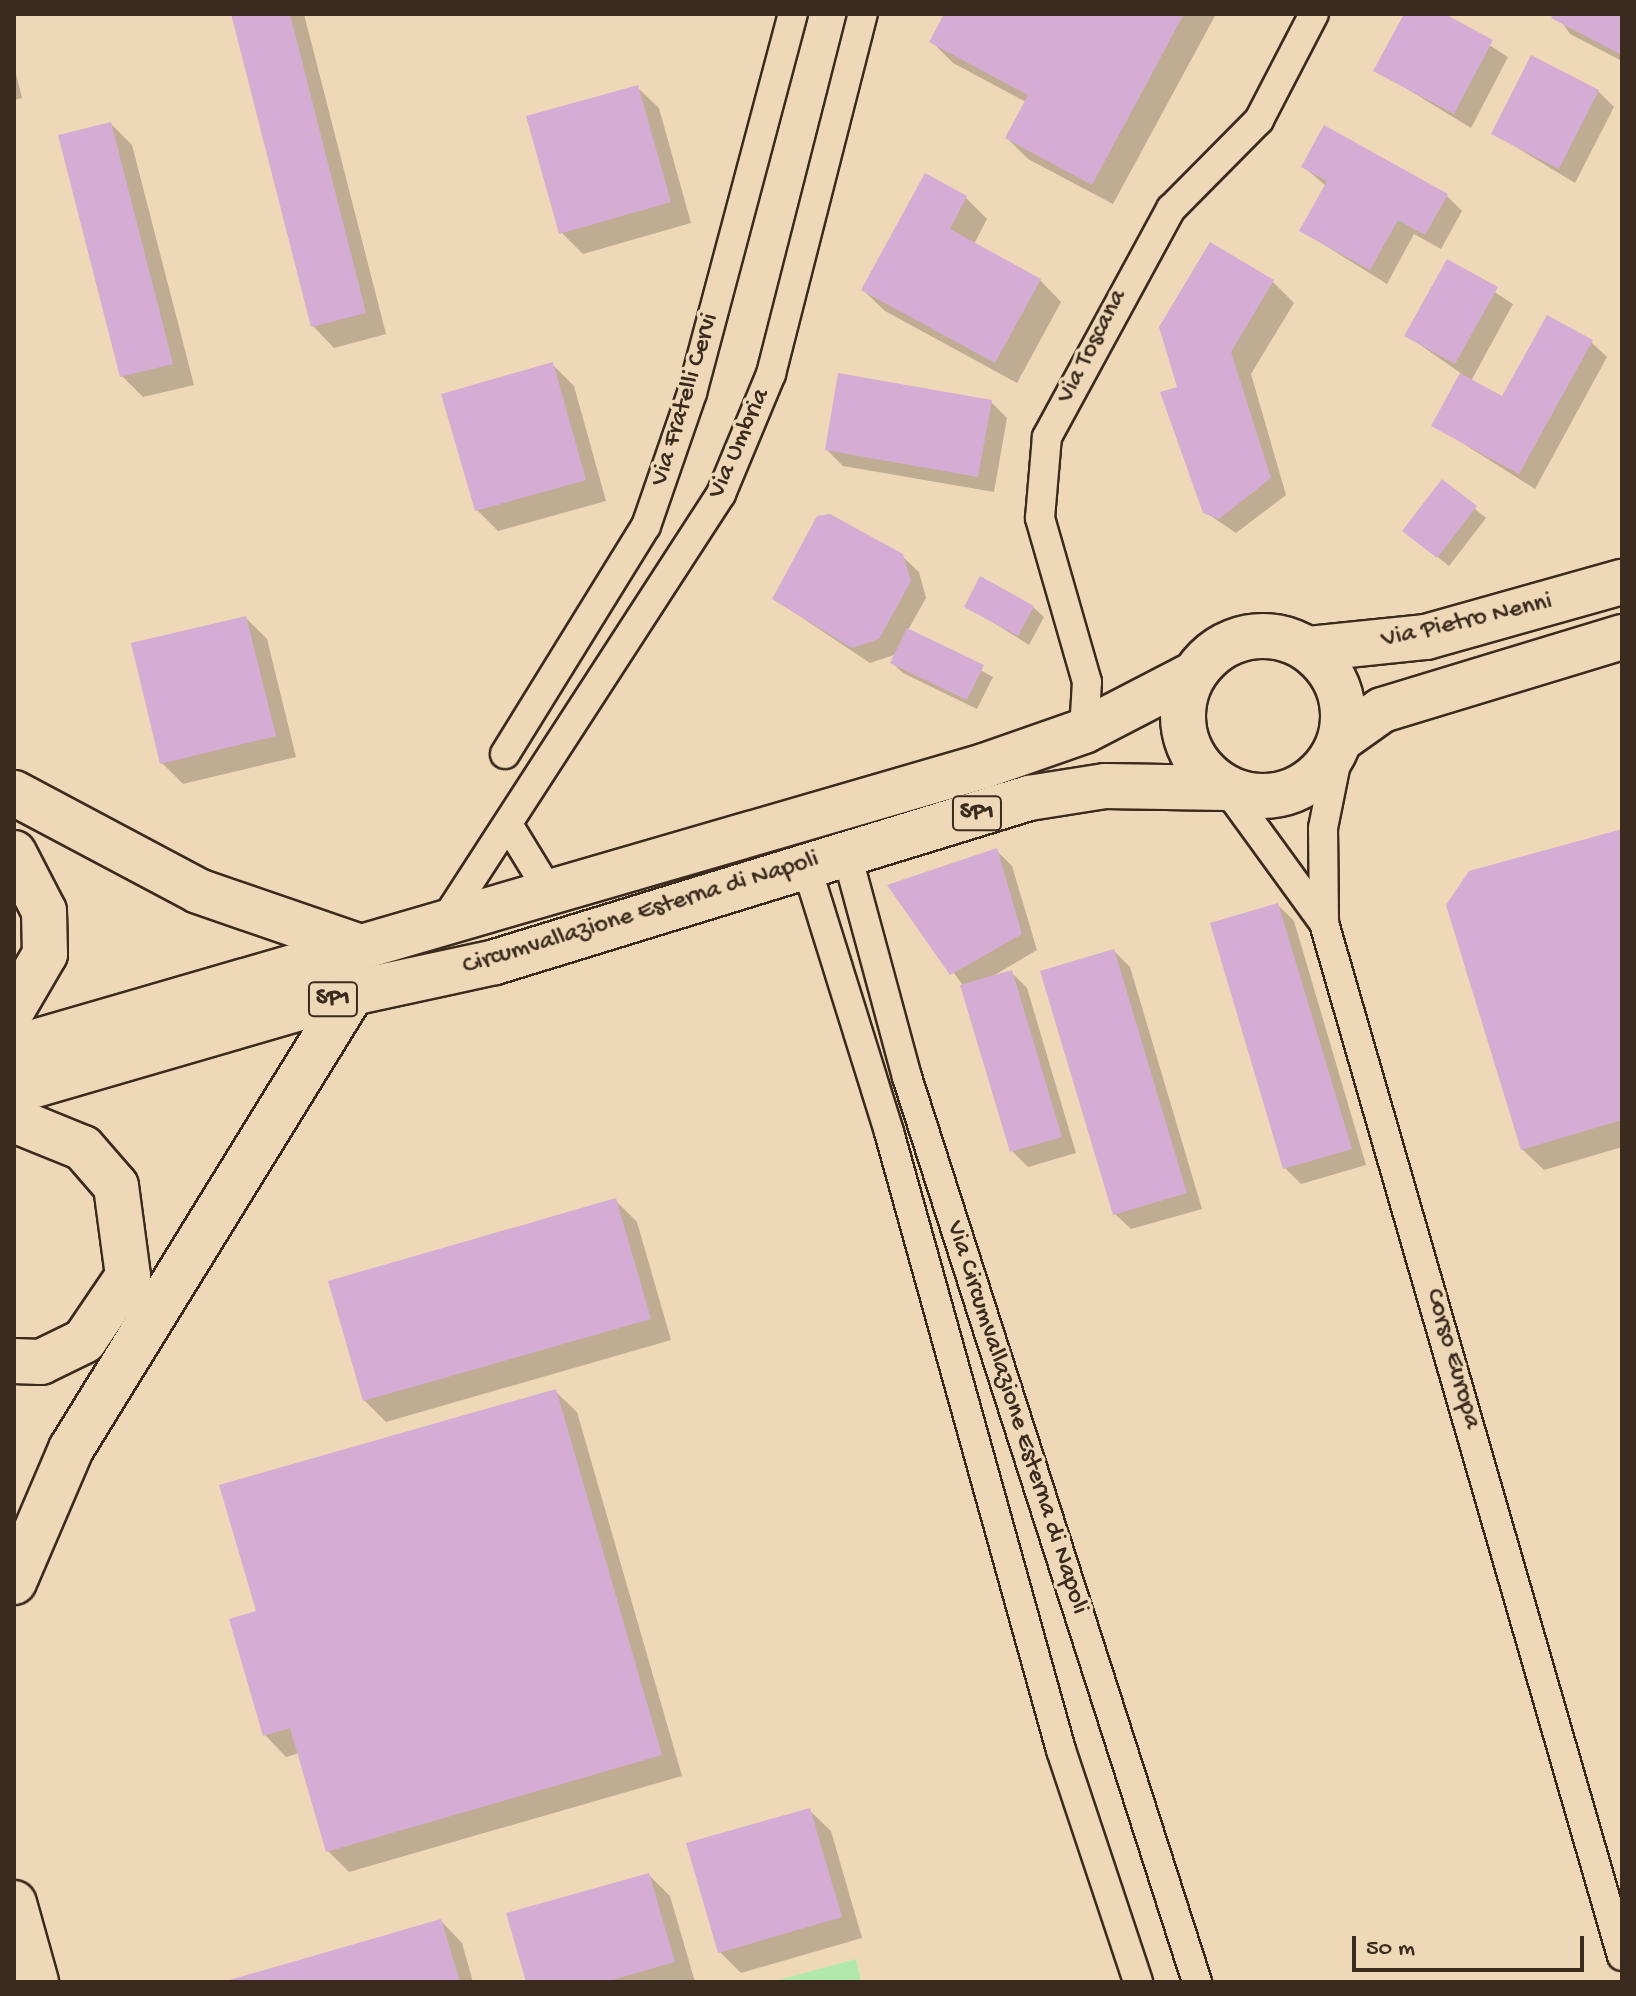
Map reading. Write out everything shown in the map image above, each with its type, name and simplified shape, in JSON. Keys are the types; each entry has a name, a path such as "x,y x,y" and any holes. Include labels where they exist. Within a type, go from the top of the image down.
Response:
{"main road":[{"name":"Via Pietro Nenni","path":"1309,649 1426,637 1622,582"},
{"path":"1272,636 1309,649 1340,689 1341,739 1315,778 1295,790 1260,796 1226,788 1205,772 1186,737 1184,698 1194,674 1233,640 1272,636"},
{"name":"Via Pietro Nenni","path":"1341,739 1382,710 1622,637"},
{"name":"Circumvallazione Esterna di Napoli","path":"14,1048 1084,731 1194,674"},
{"name":"Circumvallazione Esterna di Napoli","path":"14,1091 352,993 523,955 805,862 1029,798 1105,786 1226,788"},
{"path":"14,793 198,891 358,946"},
{"path":"14,853 44,911 45,954 14,1007"},
{"path":"14,1582 71,1449 352,993"},
{"path":"14,1120 83,1148 116,1186 128,1276 84,1341 41,1362 14,1361"},
{"path":"14,1903 36,1982"}],"street":[{"name":"Via Fratelli Cervi","path":"505,754 646,526 692,393 793,14"},
{"name":"Via Umbria","path":"445,920 509,826 721,494 771,374 863,14"},
{"name":"Via Toscana","path":"1084,731 1087,682 1040,518 1047,437 1171,209 1259,120 1314,14"},
{"path":"1324,923 1323,828 1341,739"},
{"name":"Corso Europa","path":"1226,788 1324,923 1622,1956"},
{"path":"509,826 548,890"},
{"name":"Via Circumvallazione Esterna di Napoli","path":"846,851 907,1077 1197,1982"},
{"name":"Via Circumvallazione Esterna di Napoli","path":"805,862 889,1132 1061,1750 1138,1982"}],"green space":[{"path":"856,1959 861,1982 771,1982"}],"building":[{"path":"231,14 290,14 366,313 311,327"},
{"path":"944,14 1184,14 1092,185 1005,138 1028,95 929,42"},
{"path":"1404,14 1445,14 1493,40 1454,114 1373,71"},
{"path":"1554,14 1622,14 1622,55 1551,18"},
{"path":"1531,55 1599,90 1559,169 1491,134"},
{"path":"638,85 671,202 559,234 526,116"},
{"path":"111,122 173,364 120,377 58,135"},
{"path":"1324,125 1448,194 1425,235 1398,220 1370,270 1299,231 1327,181 1301,167"},
{"path":"925,173 967,196 950,229 1041,279 995,363 861,290"},
{"path":"1210,242 1274,280 1231,352 1271,478 1219,519 1203,513 1160,392 1177,387 1159,327"},
{"path":"1447,259 1498,287 1455,364 1404,336"},
{"path":"1547,315 1593,340 1519,474 1431,426 1460,373 1502,396"},
{"path":"553,362 586,480 475,511 441,394"},
{"path":"838,373 992,400 978,477 825,450"},
{"path":"1442,479 1477,506 1437,558 1402,531"},
{"path":"830,514 903,554 911,581 879,639 852,648 772,599 817,516"},
{"path":"980,576 1034,606 1018,636 964,607"},
{"path":"246,616 276,736 160,764 131,643"},
{"path":"907,628 984,665 967,700 890,663"},
{"path":"1622,829 1622,1120 1521,1150 1446,905 1469,871"},
{"path":"997,848 1022,934 950,975 887,885"},
{"path":"1278,903 1352,1149 1283,1169 1210,923"},
{"path":"1114,949 1187,1193 1113,1215 1040,971"},
{"path":"1012,970 1062,1137 1010,1152 960,985"},
{"path":"616,1198 651,1319 363,1401 328,1281"},
{"path":"556,1389 662,1755 326,1852 290,1728 263,1736 229,1619 256,1611 219,1485"},
{"path":"810,1808 842,1917 718,1953 686,1843"},
{"path":"649,1873 675,1962 605,1982 526,1982 506,1913"},
{"path":"441,1919 460,1982 226,1982 226,1981"}]}
